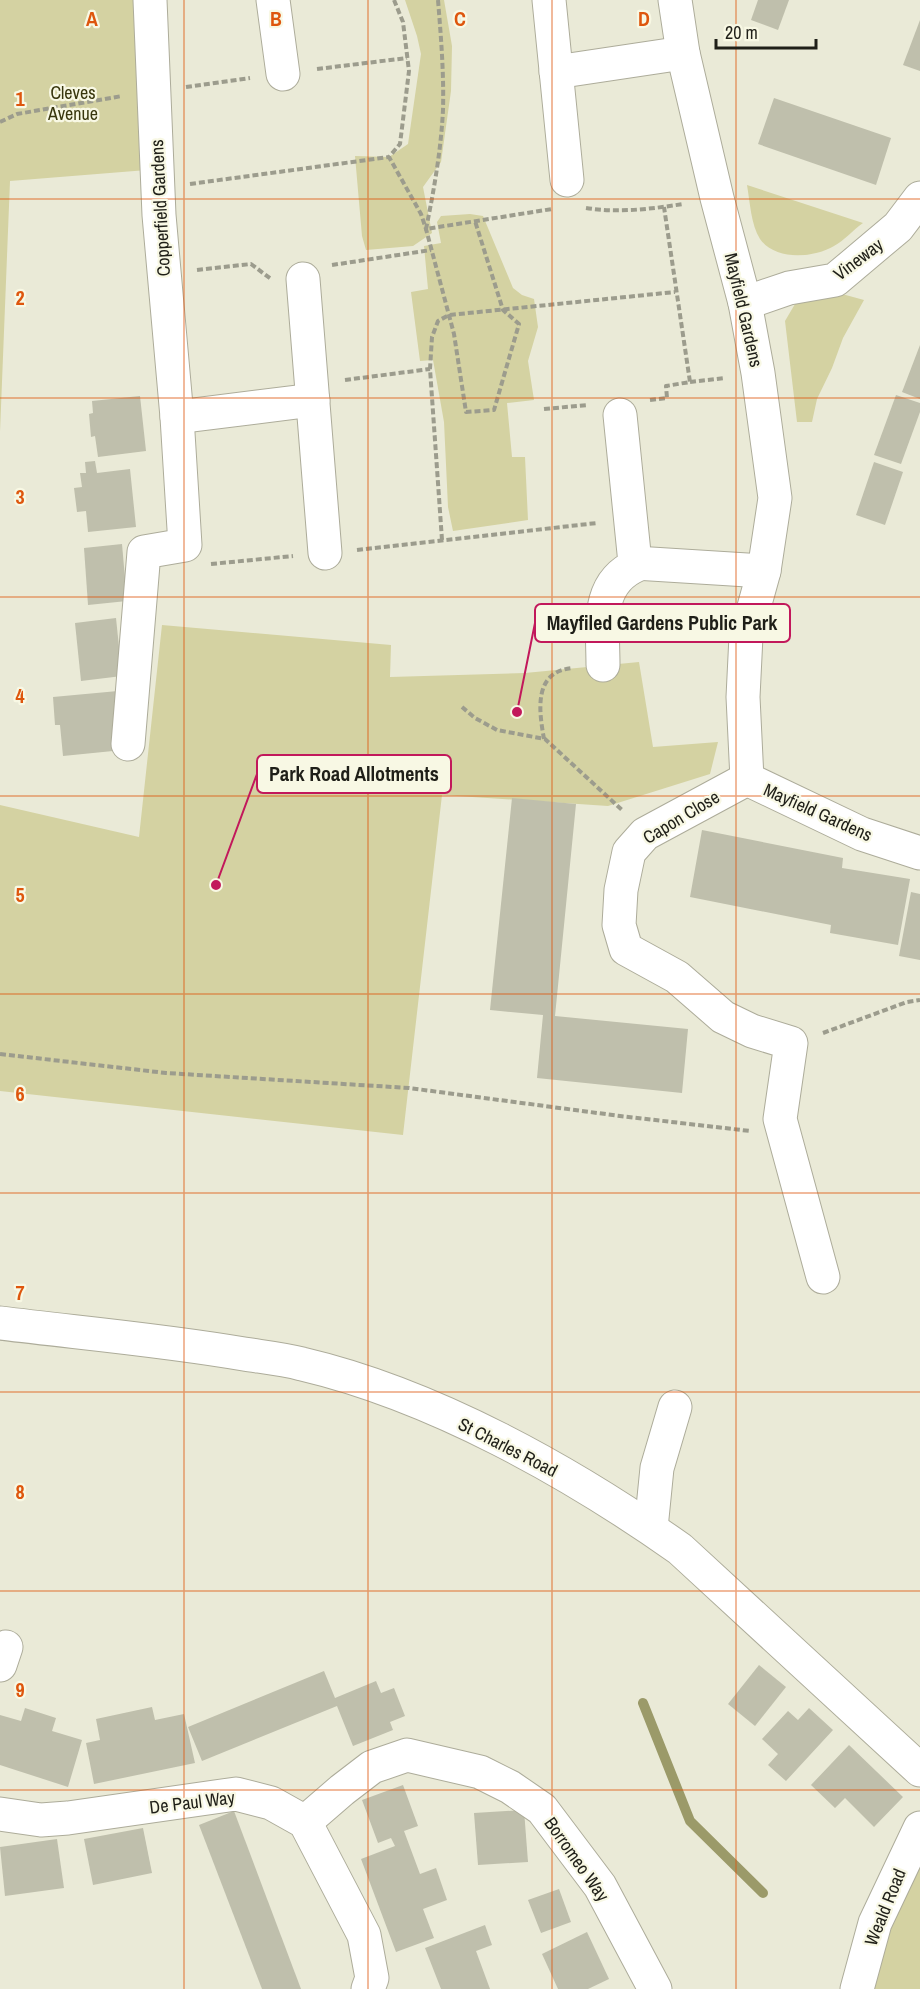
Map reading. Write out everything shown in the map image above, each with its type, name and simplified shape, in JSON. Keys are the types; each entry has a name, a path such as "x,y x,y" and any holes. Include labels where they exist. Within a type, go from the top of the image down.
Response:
{"street":[{"name":"Copperfield Gardens","path":"150,0 159,215 177,417 185,545"},
{"path":"273,0 283,74"},
{"path":"549,0 569,193"},
{"name":"Mayfield Gardens","path":"675,0 683,53 717,198 745,303 758,373 775,498 764,571 746,636 743,697 747,779 862,834 920,853"},
{"path":"556,72 683,53"},
{"name":"Vineway","path":"745,303 789,288 835,280 898,226 920,198"},
{"path":"303,279 325,553"},
{"path":"177,417 312,392"},
{"path":"603,665 604,604 616,580 629,568 637,565 629,519 620,409"},
{"path":"128,744 144,552 185,545"},
{"path":"635,563 764,571"},
{"name":"Capon Close","path":"747,779 645,834 629,852 621,890 619,926 626,949 676,977 723,1017 752,1031 791,1043"},
{"path":"791,1043 780,1119 823,1277"},
{"name":"St Charles Road","path":"0,1323 217,1349 302,1364 386,1390 472,1427 544,1463 651,1528 681,1549 920,1770"},
{"path":"651,1528 657,1468 675,1407"},
{"name":"Borromeo Way","path":"305,1822 372,1767 407,1755 480,1772 510,1787 542,1809 600,1886 655,1989"},
{"name":"De Paul Way","path":"0,1814 40,1820 69,1818 236,1794 271,1803 305,1822"},
{"path":"305,1822 364,1935 372,1978 368,1989"},
{"name":"Weald Road","path":"857,1989 875,1923 920,1828"}],"path":[{"path":"220,182 389,157 400,144 409,71 403,22 394,0"},
{"path":"426,229 434,189 443,111 438,0"},
{"path":"0,122 17,114 154,91"},
{"path":"389,157 421,214 426,229 454,334 466,412 494,410 519,324 503,309 475,221"},
{"path":"426,229 475,221 569,193 600,210 664,207 717,198"},
{"path":"544,409 620,409 667,398 666,386 690,382 664,207"},
{"path":"164,274 251,264 269,279 303,279 332,266 431,250"},
{"path":"442,540 430,369 432,337 438,321 449,315 675,292"},
{"path":"312,392 430,369"},
{"path":"185,545 205,564 629,519"},
{"path":"603,665 566,669 553,674 544,684 540,717 545,739 631,818 645,834"},
{"path":"462,707 475,718 497,730 545,739"},
{"path":"791,1043 849,1025 907,1002 920,1000"},
{"path":"0,1054 166,1073 409,1088 783,1135"}],"green space":[{"name":"Cleves Avenue","path":"0,0 141,0 147,170 10,181 0,432"},
{"path":"405,0 444,0 452,46 451,91 441,162 423,187 432,233 413,246 366,250 362,236 355,156 389,157 408,144 421,54"},
{"path":"747,185 863,223 826,250 806,255 775,251 760,239 757,233"},
{"path":"470,214 483,216 513,288 522,295 534,299 538,327 528,361 534,400 507,403 512,457 525,457 528,520 453,531 448,507 444,422 433,360 420,361 411,292 428,289 424,246 441,243 437,222 441,216"},
{"path":"831,291 864,300 843,338 817,399 812,422 797,422 785,321 795,304 810,296"},
{"path":"162,625 391,645 390,677 525,673 639,662 653,747 718,742 710,774 608,806 442,795 403,1135 0,1091 0,805 139,837"},
{"path":"920,1828 920,1989 857,1989"}],"building":[{"path":"758,0 789,0 778,30 751,20"},
{"path":"920,20 920,71 903,65"},
{"path":"774,98 891,138 876,185 758,144"},
{"path":"920,345 920,399 902,392"},
{"path":"896,395 920,403 920,412 901,464 874,455"},
{"path":"140,396 146,451 98,457 95,436 91,437 89,414 93,413 92,401"},
{"path":"95,461 97,473 130,469 136,527 88,532 86,511 77,512 74,488 82,487 80,473 86,473 85,462"},
{"path":"874,462 903,472 885,525 856,515"},
{"path":"122,544 127,601 88,605 84,548"},
{"path":"116,618 122,676 81,681 75,623"},
{"path":"118,691 123,750 63,756 60,725 55,725 53,697"},
{"path":"512,798 576,804 555,1016 688,1029 682,1093 537,1078 543,1015 490,1010"},
{"path":"702,830 843,858 842,868 910,879 898,945 830,933 831,925 690,897"},
{"path":"911,892 920,894 920,960 899,956"},
{"path":"759,1665 786,1687 755,1726 728,1704"},
{"path":"324,1671 335,1698 376,1681 381,1693 394,1688 405,1716 390,1722 393,1730 353,1746 337,1706 202,1761 188,1727"},
{"path":"152,1707 155,1720 184,1714 195,1763 94,1784 86,1743 100,1740 96,1719"},
{"path":"25,1708 56,1718 52,1731 82,1740 68,1787 0,1765 0,1715 21,1721"},
{"path":"809,1708 833,1730 786,1781 768,1765 778,1754 762,1739 788,1711 798,1720"},
{"path":"849,1745 903,1797 874,1827 845,1798 835,1808 811,1785"},
{"path":"403,1785 418,1826 404,1831 420,1874 436,1868 447,1900 423,1909 434,1938 396,1952 361,1859 395,1846 391,1838 378,1843 362,1800"},
{"path":"524,1810 528,1862 478,1865 474,1813"},
{"path":"234,1811 301,1989 262,1989 199,1825"},
{"path":"143,1828 152,1873 93,1885 84,1839"},
{"path":"57,1839 64,1888 5,1896 0,1847"},
{"path":"559,1889 571,1922 541,1933 528,1900"},
{"path":"485,1925 492,1945 476,1951 490,1989 441,1989 425,1948"},
{"path":"587,1932 609,1979 588,1989 558,1989 542,1954"}],"waterway":[{"path":"643,1703 690,1821 763,1893"}],"place":[{"name":"Mayfiled Gardens Public Park","path":"517,712"},
{"name":"Park Road Allotments","path":"216,885"}]}
